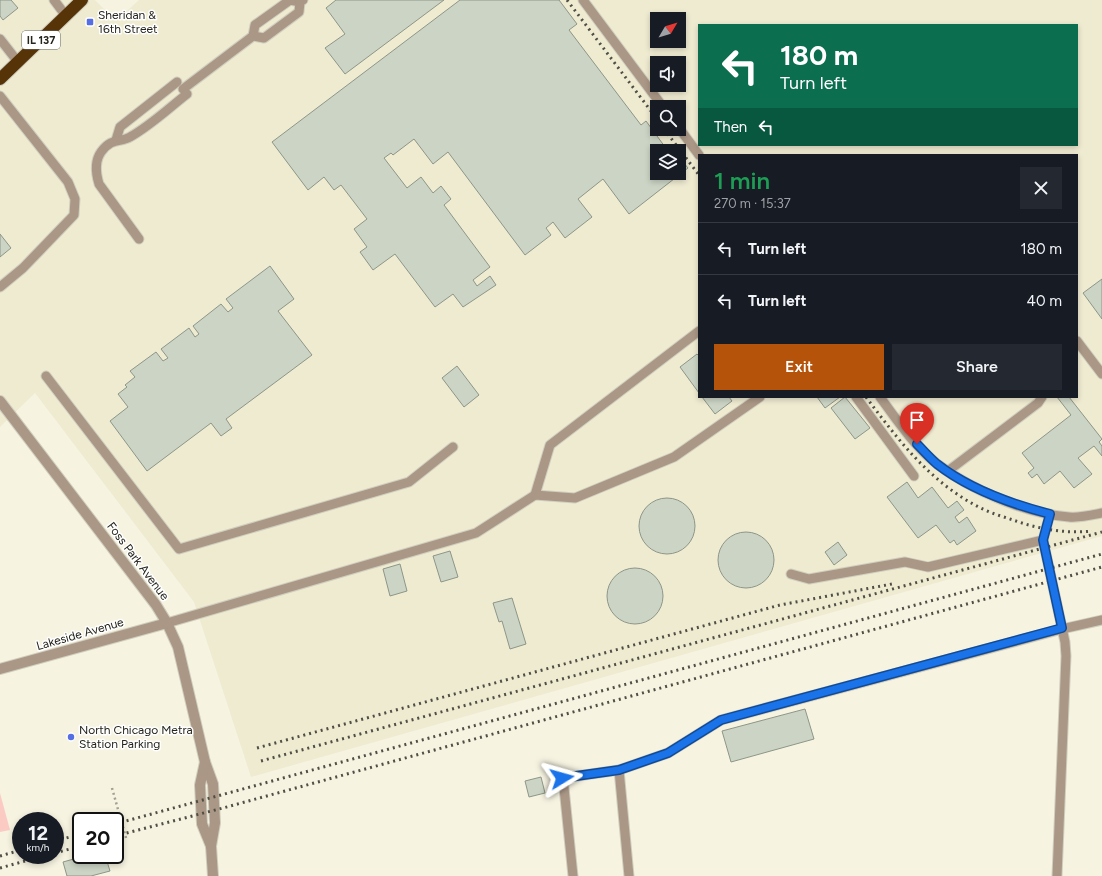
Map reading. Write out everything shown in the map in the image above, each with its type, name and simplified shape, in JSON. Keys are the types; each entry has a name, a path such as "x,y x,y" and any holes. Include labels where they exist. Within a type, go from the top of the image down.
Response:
{"highway":[{"name":"IL 137","path":"0,79 82,0"}],"street":[{"name":"Foss Park Avenue","path":"0,401 156,605 167,623 178,647 205,762 200,785 202,824 211,846 213,876"},
{"name":"Lakeside Avenue","path":"0,669 167,623"}],"lane":[{"path":"54,0 66,16"},
{"path":"116,140 120,127 182,88 253,36 255,25 290,0 301,1 299,12 264,38 253,36"},
{"path":"583,0 658,100"},
{"path":"0,39 18,62"},
{"path":"139,239 99,184 96,175 96,162 101,152 116,140 129,138 182,88"},
{"path":"0,96 68,182 75,199 74,215 23,268 0,287"},
{"path":"685,136 698,154"},
{"path":"536,495 550,445 698,332"},
{"path":"1078,342 1102,374"},
{"path":"46,376 179,549 409,482 453,447"},
{"path":"167,623 476,533 536,495 575,498 674,458 759,398"},
{"path":"857,398 914,476"},
{"path":"881,398 917,444 937,464 970,484 1016,506 1050,514 1070,518 1102,512"},
{"path":"948,470 1038,403 1041,398"},
{"path":"1050,514 1043,540 1062,628 1066,656 1057,876"},
{"path":"791,574 809,578 905,562 928,567 1043,540"},
{"path":"574,876 562,778 619,770 668,753 721,720 1062,628 1102,620"},
{"path":"619,770 628,876"}],"path":[{"path":"112,788 126,838"}],"shaded area":[{"path":"0,0 95,0 116,21 139,0 1102,0 1102,536 251,777 194,602 35,393 0,427"},
{"path":"0,793 10,830 0,832"}],"building":[{"path":"0,0 11,0 18,8 3,20 0,16"},
{"path":"336,0 444,0 345,74 325,48 345,34 326,8"},
{"path":"460,0 559,0 577,24 569,30 641,125 646,121 650,126 650,136 657,136 663,144 650,144 650,180 673,180 629,214 603,179 578,199 592,217 565,238 553,222 546,228 551,235 525,255 448,152 433,164 414,139 393,155 391,153 384,158 407,188 421,177 433,193 441,186 451,199 444,205 490,267 473,280 477,286 490,276 496,285 463,307 453,294 435,307 395,254 373,270 360,252 367,247 354,229 367,219 341,185 334,190 324,177 308,190 272,142"},
{"path":"0,234 11,248 0,257"},
{"path":"270,266 294,299 278,311 312,355 226,419 232,428 221,436 211,423 147,471 110,421 128,407 118,394 127,387 125,385 135,377 130,371 156,352 163,361 168,358 161,349 189,328 195,337 199,334 193,326 221,304 228,312 233,308 226,299"},
{"path":"1102,279 1102,319 1083,293"},
{"path":"697,354 698,355 698,392 680,367"},
{"path":"457,366 479,395 464,407 442,378"},
{"path":"703,398 730,398 732,401 715,414"},
{"path":"818,398 839,398 825,408"},
{"path":"846,398 870,428 855,439 831,408"},
{"path":"1058,398 1070,398 1102,439 1099,442 1102,446 1102,456 1094,446 1078,458 1092,474 1074,488 1060,471 1044,484 1037,474 1032,478 1028,473 1034,468 1022,453 1071,415"},
{"path":"907,482 918,498 932,487 948,508 957,501 964,510 955,517 959,523 967,517 976,531 957,545 954,540 950,543 936,525 918,538 887,497"},
{"path":"667,498 678,500 687,506 693,515 695,526 693,537 687,546 678,552 667,554 656,552 647,546 641,537 639,526 641,515 647,506 656,500"},
{"path":"746,532 757,534 766,540 772,549 774,560 772,571 766,580 757,586 746,588 735,586 726,580 720,571 718,560 720,549 726,540 735,534"},
{"path":"838,542 847,555 834,565 825,552"},
{"path":"450,551 458,577 441,582 433,556"},
{"path":"400,564 407,591 390,596 383,569"},
{"path":"635,568 646,570 655,576 661,585 663,596 661,607 655,616 646,622 635,624 624,622 615,616 609,607 607,596 609,585 615,576 624,570"},
{"path":"512,598 526,644 510,649 502,621 499,622 493,603"},
{"path":"805,709 814,739 731,762 722,731"},
{"path":"541,777 545,793 529,797 525,781"},
{"path":"72,859 72,864 108,864 110,871 91,876 67,876 64,862"}],"railway":[{"path":"567,0 650,110"},
{"path":"669,136 698,174"},
{"path":"867,398 904,446 918,461 933,475 966,500 992,513 1032,526 1072,532 1092,531"},
{"path":"261,761 1102,532"},
{"path":"124,822 1102,554"},
{"path":"124,834 223,808 1102,567"},
{"path":"257,748 780,605 892,584"},
{"path":"64,839 72,836"},
{"path":"64,851 72,848"},
{"path":"0,856 12,853"},
{"path":"0,868 14,864"}],"place":[{"name":"Sheridan & 16th Street","path":"90,22"},
{"name":"North Chicago Metra Station Parking","path":"71,737"}],"route":[{"path":"562,778 619,770 668,753 721,720 1062,628 1043,540 1050,514 1016,506 970,484 937,464 917,444"}]}
